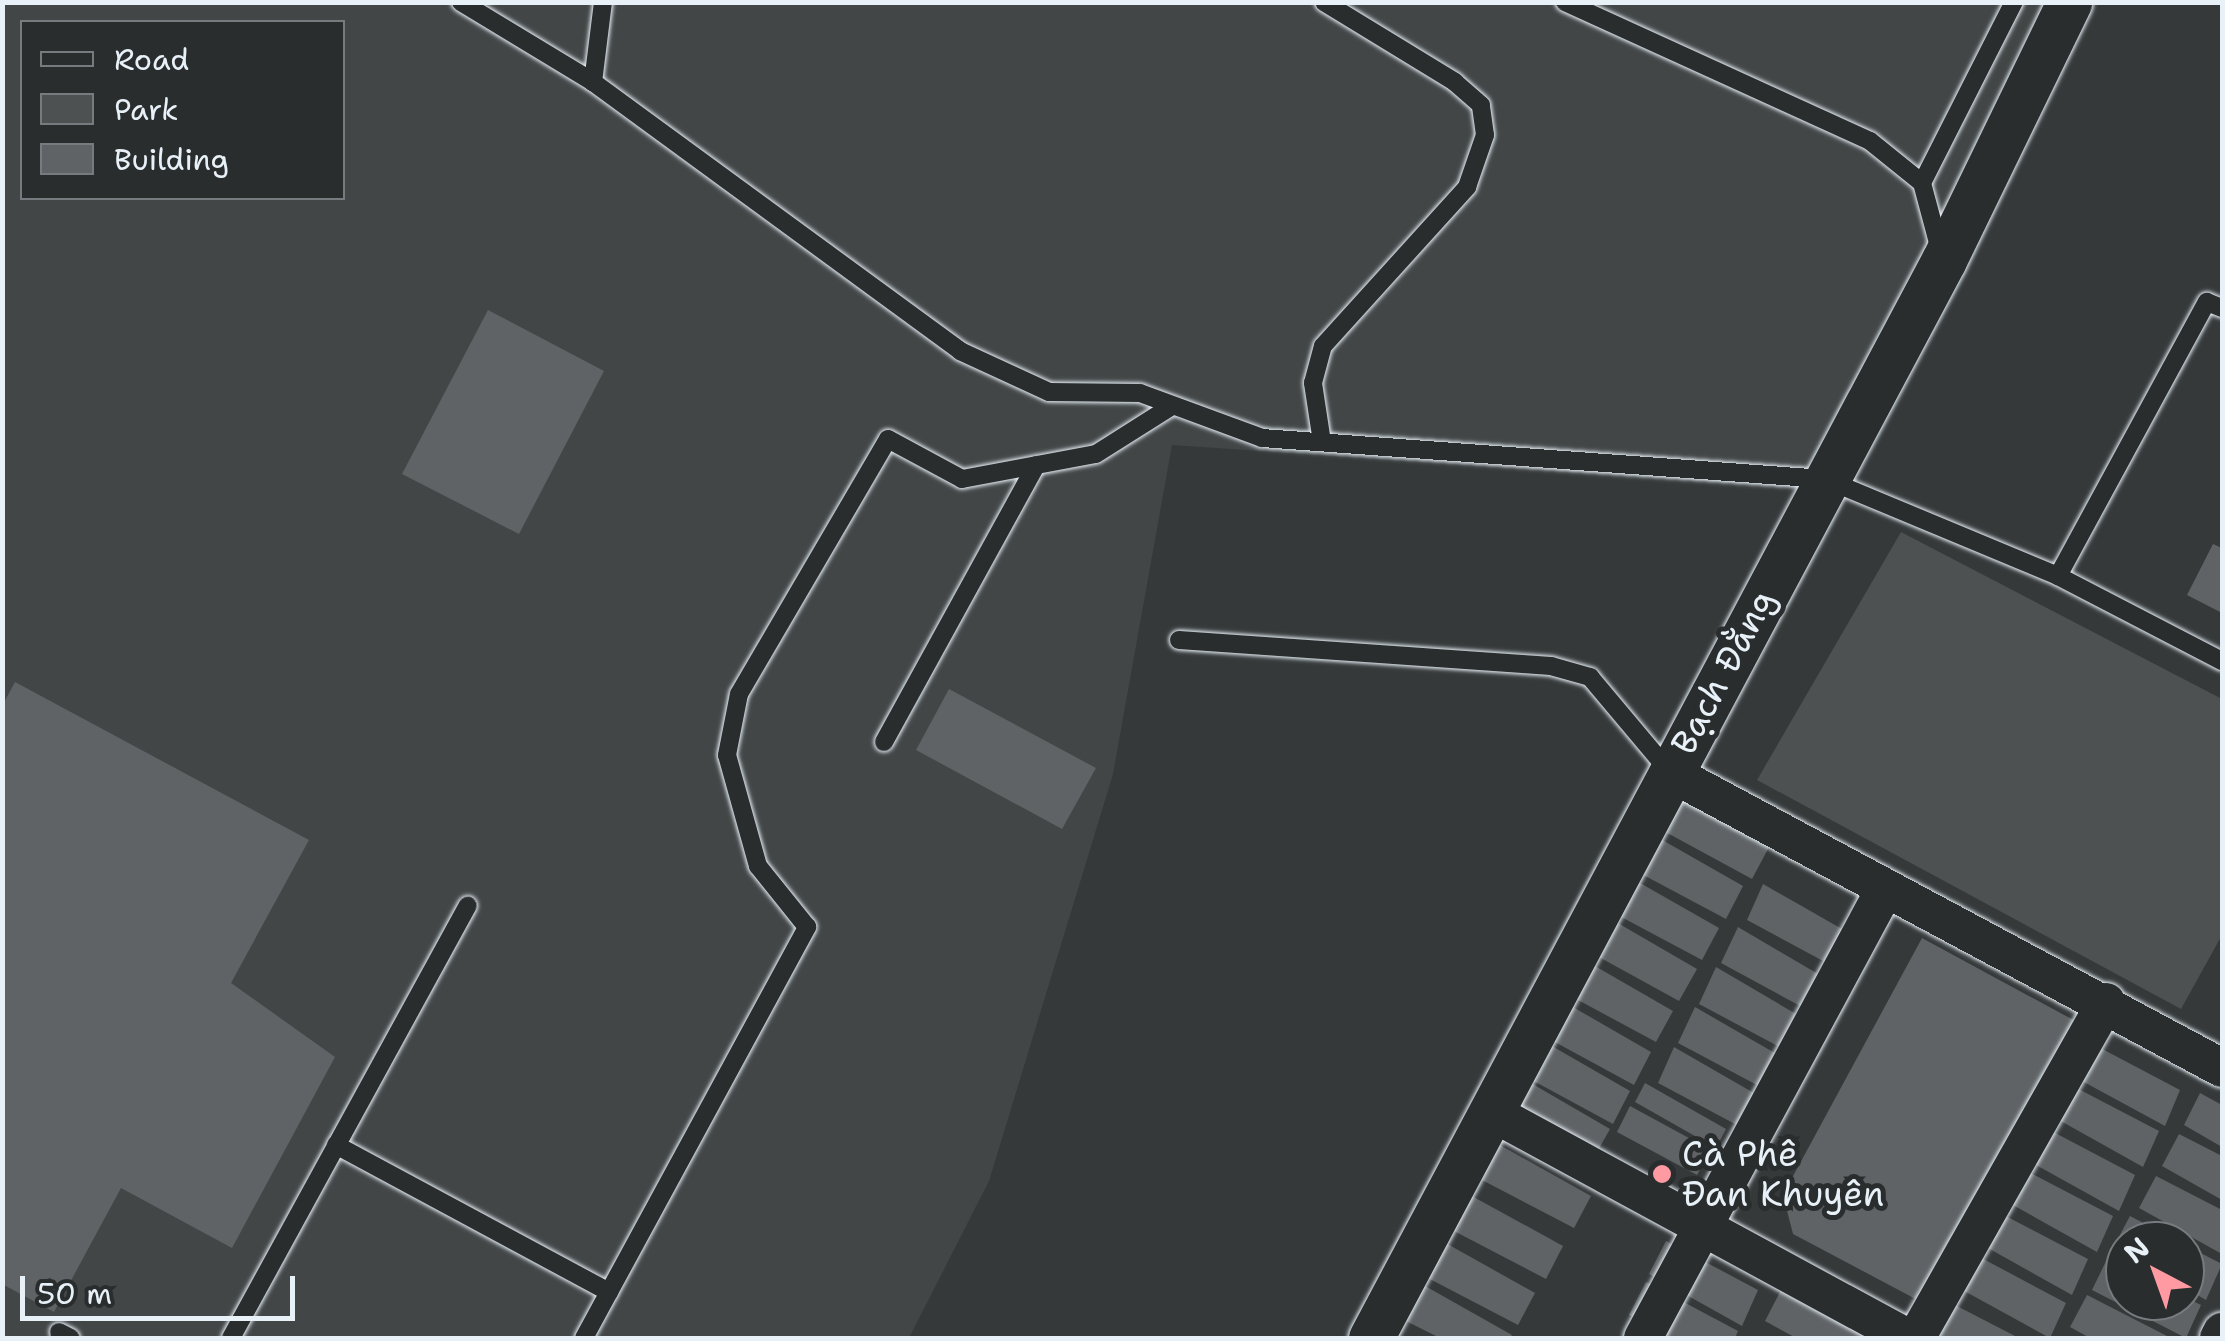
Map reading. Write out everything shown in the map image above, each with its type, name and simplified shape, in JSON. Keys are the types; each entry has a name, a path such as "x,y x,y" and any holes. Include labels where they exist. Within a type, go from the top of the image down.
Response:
{"street":[{"name":"Bạch Đằng","path":"1371,1338 1495,1114 1669,772 1944,260 2069,2"},
{"path":"1669,772 1884,891 2106,1002 2222,1068"},
{"path":"1643,1338 1884,891"},
{"path":"1916,1338 2106,1002"},
{"path":"1495,1114 1907,1338"}],"lane":[{"path":"461,2 594,82 960,351 1049,392 1116,389 1262,438 1825,480 2058,576 2222,660"},
{"path":"594,82 603,2"},
{"path":"1322,442 1313,382 1323,346 1467,188 1485,135 1480,105 1454,82 1324,2"},
{"path":"1564,2 1820,115 1922,183 1944,260"},
{"path":"1922,183 2014,2"},
{"path":"2058,576 2207,302 2222,308"},
{"path":"584,1338 806,927 758,866 727,755 739,694 888,439 962,480 1096,454 1172,406"},
{"path":"884,742 1036,465"},
{"path":"1180,640 1551,666 1590,677 1669,772"},
{"path":"232,1338 468,906"},
{"path":"336,1144 608,1292"}],"shaded area":[{"path":"2,3 2049,3 1835,490 1172,445 1113,774 989,1181 909,1338 3,1338"}],"green space":[{"path":"1901,532 2222,699 2222,935 2181,1009 1757,780"}],"building":[{"path":"488,310 604,371 519,534 402,474"},
{"path":"2213,544 2222,548 2222,613 2187,595"},
{"path":"15,682 309,840 231,983 335,1057 232,1248 121,1188 54,1312 2,1284 2,706"},
{"path":"949,689 1096,768 1062,829 916,750"},
{"path":"1676,793 1769,847 1752,879 1660,829"},
{"path":"1650,833 1743,886 1726,919 1634,870"},
{"path":"1626,875 1719,928 1702,960 1610,911"},
{"path":"1763,884 1856,937 1838,969 1747,920"},
{"path":"1604,915 1697,969 1679,1001 1588,951"},
{"path":"1738,927 1830,981 1813,1013 1721,963"},
{"path":"1922,938 2079,1023 1927,1305 1793,1234 1786,1207 1792,1178"},
{"path":"1581,958 1673,1011 1656,1042 1565,993"},
{"path":"1716,967 1808,1021 1791,1053 1699,1004"},
{"path":"1559,999 1651,1052 1634,1085 1542,1035"},
{"path":"1695,1007 1787,1060 1770,1092 1678,1043"},
{"path":"1538,1038 1630,1091 1613,1124 1521,1074"},
{"path":"2089,1042 2180,1090 2165,1126 2071,1075"},
{"path":"1674,1047 1766,1100 1750,1132 1658,1083"},
{"path":"1517,1075 1610,1129 1592,1161 1501,1111"},
{"path":"1645,1083 1726,1129 1716,1148 1635,1102"},
{"path":"2067,1083 2159,1131 2143,1167 2050,1115"},
{"path":"2200,1093 2222,1105 2222,1147 2184,1125"},
{"path":"1630,1106 1711,1150 1697,1175 1617,1132"},
{"path":"2042,1126 2135,1175 2119,1211 2025,1159"},
{"path":"2179,1134 2222,1156 2222,1200 2162,1166"},
{"path":"1498,1144 1591,1196 1574,1228 1482,1180"},
{"path":"2021,1168 2113,1216 2111,1221 2105,1221 2105,1234 2097,1252 2004,1200"},
{"path":"2156,1176 2222,1210 2222,1254 2205,1245 2205,1221 2162,1221 2139,1208"},
{"path":"1470,1195 1563,1246 1546,1279 1454,1231"},
{"path":"1996,1211 2088,1259 2072,1295 1979,1243"},
{"path":"1442,1241 1535,1293 1518,1325 1426,1277"},
{"path":"1666,1241 1758,1290 1742,1326 1649,1274"},
{"path":"1974,1254 2066,1303 2050,1338 1957,1287"},
{"path":"2205,1255 2222,1264 2205,1299"},
{"path":"2105,1263 2105,1297 2092,1290"},
{"path":"1418,1282 1512,1335 1440,1338 1402,1319"},
{"path":"1646,1282 1738,1331 1735,1338 1672,1338 1629,1315"},
{"path":"1782,1288 1877,1338 1796,1338 1765,1321"},
{"path":"2087,1295 2105,1304 2105,1321 2138,1321 2171,1338 2090,1338 2070,1327"},
{"path":"1951,1303 2019,1338 1939,1338"},
{"path":"2153,1321 2194,1321 2186,1338"}],"place":[{"name":"Cà Phê Đan Khuyên","path":"1662,1174"}]}
